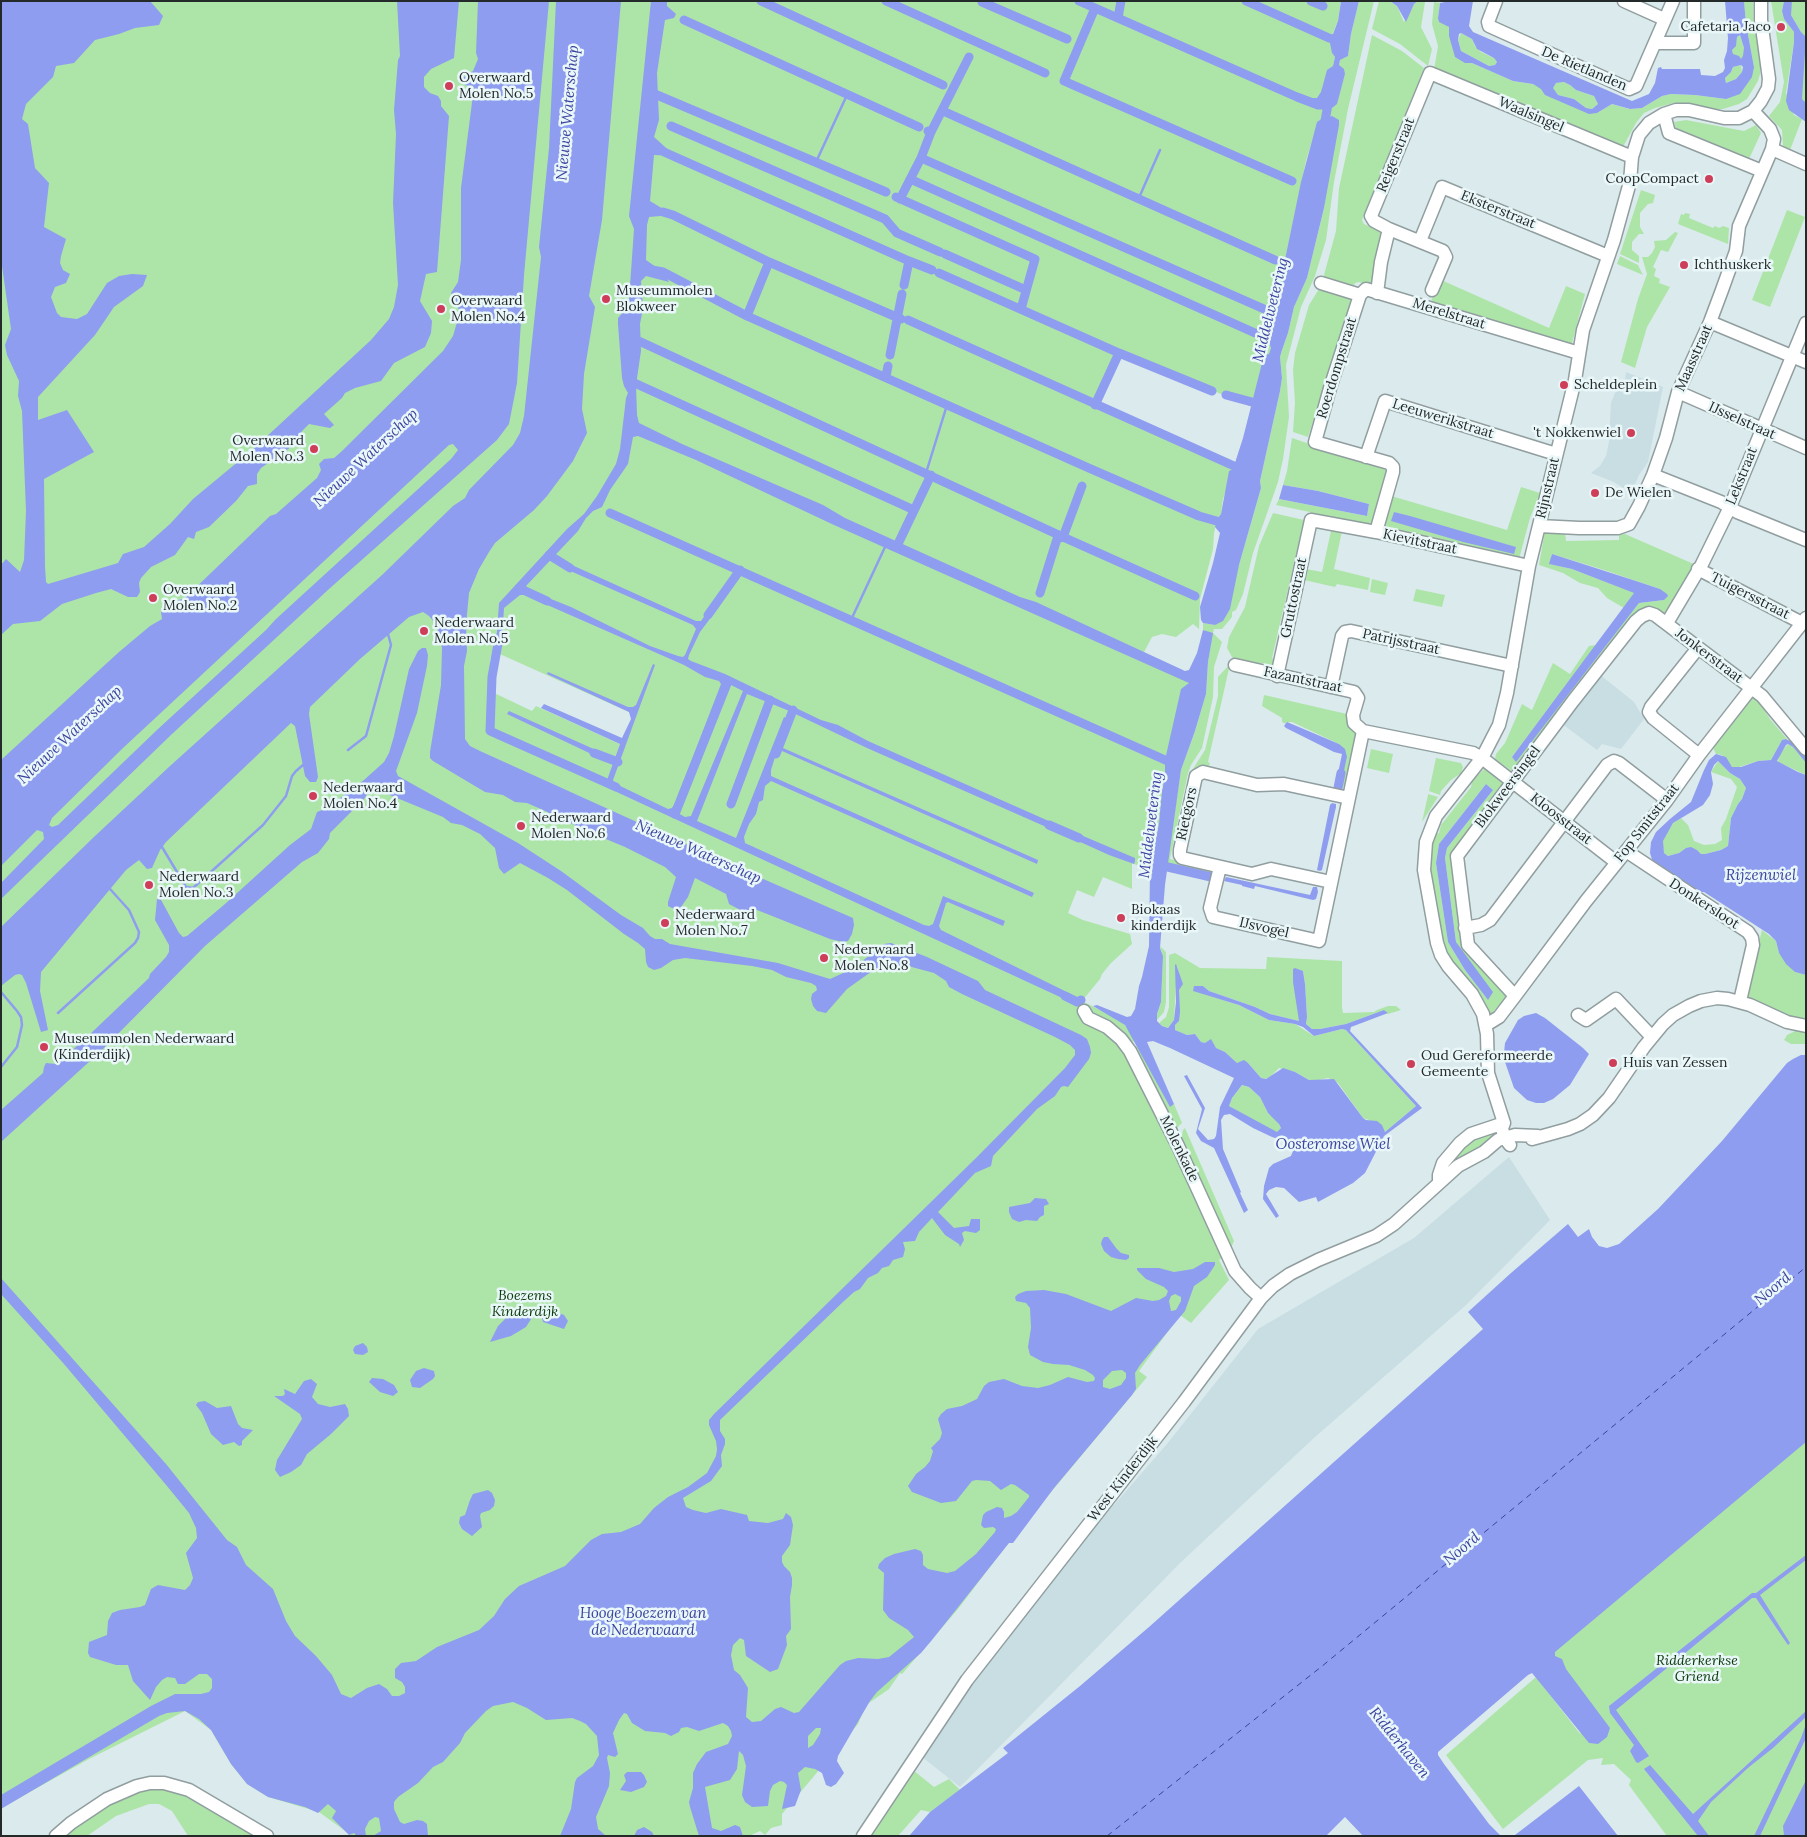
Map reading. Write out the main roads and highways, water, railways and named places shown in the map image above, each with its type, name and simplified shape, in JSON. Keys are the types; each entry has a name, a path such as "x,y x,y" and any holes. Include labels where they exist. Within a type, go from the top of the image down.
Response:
{"water":[{"path":"1,1 150,1 163,16 159,25 135,28 95,40 74,63 56,66 53,77 26,104 22,119 28,124 35,168 49,183 44,227 66,239 60,263 63,270 70,274 66,283 55,287 51,297 57,313 61,317 77,319 87,314 107,283 119,276 132,274 147,275 143,286 114,307 95,335 38,397 38,420 67,410 94,452 44,479 45,567 46,582 48,584 118,563 123,554 144,547 170,524 193,499 251,451 371,340 389,319 394,307 398,285 393,203 396,134 394,110 398,60 400,56 397,1 459,1 454,58 431,69 424,77 424,87 430,93 438,96 441,106 449,116 437,272 426,274 420,301 432,321 431,333 425,347 394,363 381,381 355,388 345,393 324,414 334,425 330,428 309,424 300,435 302,441 298,446 291,447 261,468 257,474 257,484 248,486 236,501 209,527 196,532 194,539 188,537 175,555 151,567 141,578 139,583 140,592 137,597 128,597 111,589 96,593 62,604 40,621 13,624 1,635 1,565 6,559 20,572 24,560 26,511 22,411 18,396 19,381 7,355 5,345 11,329 1,259"},
{"name":"Nieuwe Waterschap","path":"478,1 549,1 524,275 517,383 509,424 497,440 329,589 172,734 1,899 1,883 44,839 43,832 37,830 1,866 1,760 119,652 150,626 162,619 161,612 164,607 186,597 270,516 276,514 317,478 321,470 319,464 324,459 334,458 341,452 443,351 453,336 460,312 451,293 458,282 461,260 461,188 474,87 465,85 461,79 473,71 478,59 476,53","holes":["453,444 458,450 451,459 276,619 58,825 52,827 49,825 52,818 123,748 449,445"]},
{"name":"Nieuwe Waterschap","path":"556,1 621,1 602,220 589,296 595,307 584,374 582,409 587,433 573,461 547,496 534,510 495,543 479,569 469,593 466,625 467,651 464,666 465,739 470,746 480,751 853,918 852,934 848,941 843,942 830,939 757,910 744,912 729,904 726,894 695,878 688,897 681,907 677,910 672,908 668,906 668,902 676,877 665,867 527,803 515,802 503,795 485,792 433,761 430,758 430,752 441,685 442,648 436,624 423,612 409,617 360,659 310,707 309,714 318,777 316,782 310,782 305,776 295,726 291,723 166,842 152,868 147,869 139,860 126,870 41,972 40,991 48,1030 41,1032 22,975 15,975 1,986 1,927 170,766 382,575 453,506 465,498 469,490 513,445 520,433 524,416 541,257 539,247 549,148"},
{"name":"Oosteromse Wiel","path":"651,1 667,1 667,6 676,14 674,18 665,20 657,73 659,120 654,137 675,156 654,155 650,201 673,215 649,217 646,260 663,272 669,282 646,276 641,281 643,308 640,324 641,351 636,385 639,423 1185,671 1189,670 1197,653 1203,630 1213,633 1208,662 1206,694 1181,770 1165,885 1160,948 1163,956 1161,1002 1157,1021 1162,1026 1168,1028 1174,1020 1176,964 1183,984 1179,990 1180,1012 1175,1030 1187,1035 1195,1034 1201,1042 1205,1043 1211,1039 1216,1048 1225,1052 1237,1063 1244,1060 1261,1078 1266,1079 1283,1068 1309,1080 1334,1079 1363,1118 1377,1121 1382,1125 1385,1132 1416,1106 1346,1030 1342,1029 1314,1036 1303,1027 1295,1024 1269,1020 1239,1005 1193,991 1194,986 1203,986 1209,991 1270,1014 1299,1021 1293,982 1293,969 1295,968 1303,971 1306,1024 1312,1029 1346,1024 1384,1010 1388,1013 1351,1027 1350,1031 1422,1108 1384,1136 1365,1173 1353,1183 1318,1202 1316,1197 1299,1202 1284,1188 1276,1187 1269,1190 1266,1194 1279,1216 1276,1218 1263,1199 1264,1186 1269,1168 1273,1164 1291,1156 1293,1151 1291,1146 1285,1141 1253,1128 1230,1114 1224,1115 1221,1120 1223,1149 1248,1210 1244,1213 1214,1148 1201,1141 1196,1133 1202,1109 1184,1076 1187,1075 1205,1108 1198,1129 1208,1140 1214,1139 1216,1136 1220,1107 1234,1078 1170,1048 1153,1041 1147,1042 1174,1104 1170,1107 1125,1025 1093,1006 1097,1005 1127,1017 1131,1016 1135,1009 1149,946 1150,871 1159,823 1165,776 1165,760 1181,689 1189,683 834,525 696,460 638,436 633,437 628,464 610,490 602,507 593,511 586,518 578,531 526,586 529,591 528,595 520,595 504,608 502,639 498,650 493,651 497,632 499,603 567,529 584,514 616,464 628,393 622,378 618,324 618,318 624,311 618,308 619,302 629,300 634,229 629,216","holes":["1242,1085 1249,1087 1260,1097 1268,1113 1279,1124 1281,1128 1277,1132 1229,1106 1232,1098"]},
{"path":"1341,1 1359,1 1348,56 1340,60 1339,65 1344,69 1345,74 1337,104 1332,108 1318,109 1318,105 1228,67 1311,98 1317,98 1321,92 1327,70 1333,66 1335,57 1332,53 1329,38 1333,34 1338,21"},
{"path":"1390,1 1418,1 1414,4 1406,22 1397,6"},
{"path":"1473,1 1469,26 1473,32 1632,101 1649,94 1655,83 1658,68 1661,67 1662,69 1700,69 1701,75 1715,76 1723,72 1728,38 1725,1 1744,1 1754,67 1752,77 1740,94 1726,99 1671,94 1662,96 1642,108 1630,109 1612,104 1597,113 1589,114 1545,95 1541,89 1533,84 1513,81 1472,63 1465,63 1455,57 1449,36 1449,27 1439,22 1440,3","holes":["1461,33 1472,39 1477,49 1494,58 1497,62 1495,65 1489,66 1461,51 1458,40","1740,35 1744,48 1741,59 1733,54 1732,50 1736,46 1737,37","1741,65 1743,67 1742,72 1736,79 1726,83 1725,78 1733,67","1564,82 1576,90 1594,96 1598,104 1592,109 1586,108 1574,99 1558,95 1553,88 1556,83"]},
{"path":"1784,1 1792,1 1791,15 1806,37 1802,99 1806,103 1806,122 1789,110 1786,101 1794,32 1784,19 1782,11"},
{"path":"1332,116 1339,120 1339,125 1324,208 1307,278 1294,307 1280,357 1282,378 1260,481 1261,488 1239,565 1230,609 1223,621 1215,625 1203,623 1200,607 1220,533 1215,527 1217,519 1221,514 1229,471 1233,469 1243,438 1264,355 1269,354 1271,348 1268,333 1276,315 1284,276 1283,269 1301,182 1317,122"},
{"path":"1283,485 1318,491 1369,504 1367,516 1279,499"},
{"path":"1394,512 1516,547 1514,554 1463,542 1391,521"},
{"path":"1552,554 1660,589 1668,596 1664,600 1639,603 1516,762 1512,757 1634,593 1572,569 1549,564"},
{"path":"563,561 696,621 701,621 712,605 715,607 689,655 688,659 691,661 725,674 821,720 838,725 868,741 1060,826 1060,831 1055,831 867,748 787,710 747,694 697,821 736,838 784,717 789,720 779,743 783,748 1038,860 1037,864 782,751 776,754 771,776 1034,893 1032,897 771,781 765,786 763,800 759,802 756,814 749,824 744,837 745,843 924,925 929,926 933,924 943,896 1005,921 1003,926 948,902 946,903 939,926 941,930 1077,997 1073,1003 608,788 606,783 620,744 541,708 544,704 622,738 631,719 629,712 547,674 548,672 628,707 633,707 636,705 653,664 655,665 613,780 614,783 668,809 672,808 675,803 721,684 719,681 705,677 684,665 536,600 538,595 541,595 571,607 650,646 678,656 683,657 685,655 696,629 693,625 559,566 560,562","holes":["727,683 743,691 691,816 685,817 676,812 677,807"]},
{"name":"Hooge Boezem van de Nederwaard","path":"426,648 428,655 427,666 417,713 396,771 398,776 518,843 561,871 621,915 643,928 655,939 662,939 670,944 778,963 830,979 852,969 884,944 891,943 927,957 978,981 985,990 1081,1035 1087,1039 1090,1047 1089,1059 1068,1087 1061,1087 1055,1096 1037,1109 993,1156 991,1166 975,1173 938,1212 954,1228 969,1226 971,1219 980,1219 980,1230 976,1233 965,1231 962,1233 964,1240 960,1247 959,1244 945,1235 932,1218 919,1232 915,1241 903,1242 905,1249 903,1257 893,1260 889,1266 882,1268 878,1273 868,1278 860,1289 844,1301 720,1420 720,1431 725,1439 721,1455 722,1466 711,1481 683,1498 686,1507 706,1513 721,1509 747,1515 749,1521 768,1523 783,1519 786,1513 791,1517 793,1525 790,1545 782,1556 782,1562 792,1578 790,1597 791,1629 786,1636 787,1645 778,1669 770,1672 746,1656 744,1640 740,1638 733,1645 731,1655 734,1670 740,1675 748,1688 746,1717 752,1722 761,1721 775,1709 781,1707 794,1713 799,1712 840,1665 846,1661 858,1658 878,1659 889,1657 914,1637 908,1630 889,1618 883,1610 884,1573 878,1568 885,1558 915,1549 921,1551 923,1565 928,1569 947,1573 955,1571 976,1554 995,1532 996,1529 993,1527 984,1528 981,1525 983,1515 986,1512 997,1507 1002,1508 1004,1518 1011,1516 1017,1512 1029,1497 1029,1495 1015,1485 1011,1484 1001,1490 990,1481 976,1480 972,1481 956,1501 941,1503 912,1492 908,1486 916,1474 930,1461 933,1451 931,1448 940,1439 942,1433 938,1419 941,1414 947,1409 962,1406 977,1399 984,1386 989,1382 1004,1379 1022,1386 1038,1388 1068,1377 1087,1382 1094,1381 1093,1375 1085,1370 1069,1365 1043,1362 1030,1355 1028,1347 1031,1328 1030,1308 1026,1303 1016,1301 1015,1297 1018,1294 1026,1291 1044,1290 1066,1294 1111,1311 1136,1298 1153,1301 1166,1296 1168,1291 1164,1287 1146,1279 1137,1268 1159,1268 1174,1272 1193,1269 1205,1262 1215,1262 1215,1265 1207,1277 1194,1286 1185,1311 1140,1365 1135,1373 1136,1389 1132,1395 1054,1488 1013,1543 1009,1543 921,1653 877,1692 870,1701 838,1756 837,1761 844,1773 836,1784 831,1787 826,1785 822,1773 805,1767 798,1773 801,1790 795,1806 782,1809 787,1785 780,1781 773,1785 770,1791 768,1806 752,1807 745,1802 742,1795 746,1766 743,1755 739,1751 737,1769 730,1780 705,1787 712,1828 721,1831 735,1825 740,1827 743,1836 699,1836 689,1802 693,1788 693,1773 697,1764 706,1752 728,1744 732,1736 728,1726 723,1723 699,1731 687,1727 681,1728 679,1732 671,1736 665,1733 645,1731 632,1723 627,1714 624,1713 613,1733 618,1754 615,1757 608,1755 609,1786 596,1817 598,1829 606,1836 560,1836 571,1809 575,1782 577,1778 593,1766 599,1755 597,1736 586,1724 580,1721 572,1718 546,1720 513,1702 493,1706 486,1711 465,1733 460,1743 443,1762 433,1767 418,1783 394,1802 394,1809 400,1822 404,1824 417,1820 423,1821 427,1824 428,1836 373,1836 381,1831 379,1818 375,1817 369,1821 365,1829 366,1836 357,1836 354,1833 349,1835 332,1818 336,1811 328,1804 318,1813 305,1807 268,1797 247,1784 231,1764 211,1730 199,1719 185,1711 159,1716 1,1809 1,1795 151,1706 175,1694 201,1694 209,1692 212,1688 212,1679 207,1674 199,1674 185,1684 178,1684 175,1678 167,1677 156,1687 150,1700 133,1681 128,1665 116,1665 90,1657 88,1653 89,1642 107,1635 108,1621 112,1613 145,1605 151,1589 158,1585 185,1590 190,1585 193,1578 186,1553 197,1538 196,1528 189,1513 167,1486 64,1364 1,1294 1,1278 166,1464 227,1540 237,1547 246,1565 273,1589 286,1621 295,1636 332,1675 341,1694 351,1698 367,1688 379,1684 387,1689 392,1696 399,1696 405,1693 405,1687 402,1682 395,1678 395,1669 401,1663 416,1661 437,1647 479,1630 494,1616 505,1599 519,1586 565,1566 591,1540 602,1534 621,1532 640,1524 654,1508 668,1497 688,1487 707,1473 716,1456 717,1449 716,1441 709,1425 709,1420 714,1414 976,1158 1065,1068 1075,1055 1075,1050 1070,1045 1055,1037 962,994 949,987 946,981 934,973 908,966 878,969 868,974 847,989 826,1013 817,1011 813,1006 811,999 812,994 817,990 816,986 786,977 772,970 685,958 673,960 654,970 648,967 645,949 567,890 520,863 504,874 499,868 495,848 480,834 375,789 370,790 364,799 330,833 329,839 318,853 302,862 205,946 101,1051 1,1142 1,1110 43,1073 46,1063 56,1064 87,1037 149,978 150,974 166,957 169,952 169,945 155,920 157,899 160,898 179,933 183,937 187,936 290,845 311,829 317,812 327,808 384,762 394,736 409,669 418,651","holes":["1175,1294 1181,1297 1181,1301 1176,1310 1171,1311 1169,1301 1171,1296","1122,1370 1126,1373 1126,1378 1121,1385 1110,1389 1103,1387 1103,1380 1112,1371","816,1728 821,1728 820,1734 813,1745 808,1748 808,1736"]},
{"path":"509,711 607,755 604,760 507,714"},
{"path":"1287,722 1339,744 1345,749 1347,757 1341,784 1336,783 1342,754 1334,752 1286,728 1284,726"},
{"name":"Rijzenwiel","path":"1786,739 1796,744 1806,757 1806,763 1793,747 1788,744 1777,761 1806,775 1806,975 1795,972 1786,964 1779,953 1776,941 1769,934 1704,892 1693,893 1654,866 1650,853 1651,842 1656,832 1691,802 1709,760 1716,754 1726,757 1732,767 1741,767 1758,761 1771,760 1782,740","holes":["1718,761 1730,773 1740,779 1746,788 1731,818 1728,846 1705,854 1701,854 1691,847 1668,856 1664,853 1663,841 1673,823 1703,805 1710,795 1713,784 1711,772 1714,765"]},
{"path":"1486,784 1493,790 1447,848 1445,858 1456,942 1493,992 1488,1000 1465,970 1448,942 1436,863 1439,844"},
{"path":"1332,803 1336,804 1336,807 1322,870 1320,871 1317,870 1330,805"},
{"path":"1069,830 1135,858 1134,864 1067,836"},
{"path":"1226,877 1310,895 1313,887 1317,887 1318,892 1316,899 1313,900 1255,886 1254,889 1242,886 1224,881"},
{"path":"1536,1013 1545,1018 1589,1054 1570,1085 1553,1099 1544,1103 1527,1100 1514,1088 1505,1062 1504,1053 1505,1043 1518,1020 1524,1016"},
{"path":"1801,1055 1806,1055 1806,1442 1555,1652 1555,1656 1562,1659 1566,1669 1610,1728 1607,1737 1598,1744 1589,1743 1532,1673 1438,1752 1444,1764 1489,1824 1501,1836 1363,1836 1345,1817 1326,1836 909,1836 930,1812 1008,1753 1003,1748 1149,1627 1483,1329 1468,1312 1511,1273 1568,1224 1578,1237 1589,1229 1599,1246 1607,1248 1619,1244 1658,1209 1722,1141 1787,1063"},
{"path":"1035,1198 1046,1199 1049,1204 1044,1206 1044,1215 1037,1221 1026,1220 1019,1222 1012,1219 1009,1207 1030,1203"},
{"path":"1104,1237 1108,1237 1121,1253 1129,1255 1129,1258 1126,1260 1111,1257 1104,1251 1101,1244"},
{"path":"535,1309 526,1327 511,1336 490,1342 498,1326 509,1315"},
{"path":"551,1310 564,1315 568,1321 564,1329 543,1322 544,1312"},
{"path":"363,1343 367,1347 368,1352 363,1355 355,1354 353,1350 355,1346"},
{"path":"424,1368 434,1371 435,1376 420,1388 412,1387 410,1380 416,1371"},
{"path":"372,1378 383,1379 394,1385 398,1392 393,1396 380,1392 369,1382"},
{"path":"311,1379 317,1384 312,1397 318,1404 330,1407 345,1404 349,1416 307,1454 301,1465 280,1477 275,1470 277,1460 302,1419 300,1414 274,1396 283,1396 285,1394 284,1389 295,1394 304,1381"},
{"path":"205,1401 217,1408 231,1406 238,1424 242,1428 253,1430 242,1441 242,1445 239,1446 234,1442 223,1445 211,1434 202,1413 196,1405 198,1402"},
{"path":"488,1490 492,1493 495,1500 494,1506 490,1510 481,1513 482,1527 472,1536 462,1529 459,1523 460,1517 465,1515 473,1494"},
{"path":"1806,1555 1806,1560 1760,1595 1790,1643 1788,1645 1756,1598 1752,1598 1616,1710 1649,1756 1638,1763 1636,1762 1630,1751 1634,1745 1610,1713 1609,1706 1752,1593 1756,1593"},
{"path":"1806,1711 1806,1717 1711,1802 1698,1821 1709,1836 1698,1836 1644,1769 1650,1765 1693,1814"},
{"path":"1806,1724 1806,1738 1760,1836 1754,1836 1801,1738"},
{"path":"627,1772 641,1772 647,1782 644,1787 631,1792 620,1790 626,1781 624,1775"},
{"path":"1806,1780 1806,1836 1784,1836 1783,1826"},
{"path":"1579,1786 1618,1836 1513,1836 1515,1835"},
{"path":"644,1827 652,1832 654,1836 634,1836 637,1830"}],"waterway":[{"path":"761,1 943,85"},
{"path":"886,1 1045,73"},
{"path":"1079,1 1297,97 1318,105 1328,105"},
{"path":"1118,18 1121,1"},
{"path":"1246,1 1329,38 1340,41"},
{"path":"1311,1 1323,6"},
{"path":"982,2 1067,39"},
{"path":"1095,8 1064,81 1292,181"},
{"path":"684,20 919,127"},
{"path":"931,132 969,57"},
{"path":"650,94 657,95 886,192"},
{"path":"816,162 847,95"},
{"name":"Middelwetering","path":"1324,127 1329,98"},
{"path":"943,111 1275,260"},
{"path":"671,126 885,219 897,233 940,252"},
{"path":"900,199 921,158 931,132 928,131"},
{"path":"1138,200 1160,150"},
{"path":"664,152 932,270"},
{"path":"921,158 1264,309"},
{"path":"910,179 1255,333"},
{"path":"896,197 1035,259 1021,309"},
{"path":"663,212 673,215 769,262 901,319"},
{"path":"945,254 1026,290"},
{"path":"904,285 909,261"},
{"path":"747,316 769,262"},
{"path":"652,270 663,272 747,316 1091,469 1199,516 1227,524"},
{"path":"939,273 1119,353 1212,391"},
{"path":"890,355 902,294"},
{"path":"908,320 1243,470"},
{"path":"632,340 641,342 1195,596"},
{"path":"1095,405 1119,353"},
{"path":"886,376 888,366"},
{"path":"630,381 914,510"},
{"path":"1226,395 1263,405"},
{"path":"926,473 947,405"},
{"path":"897,546 931,475"},
{"path":"1040,593 1057,539 1063,537 1082,486"},
{"path":"610,513 1172,763"},
{"path":"851,620 885,547"},
{"path":"549,555 570,568"},
{"path":"708,615 740,570"},
{"path":"519,588 547,601"},
{"path":"348,750 366,736 391,645 388,634"},
{"path":"499,638 492,677 490,731 616,787"},
{"path":"675,814 728,681"},
{"path":"731,804 770,700"},
{"path":"776,754 793,710"},
{"path":"594,753 618,762"},
{"path":"162,847 186,887 193,888 263,825 286,796 292,776 303,765"},
{"path":"1338,788 1341,773"},
{"path":"1049,825 1079,838"},
{"path":"1159,865 1211,877"},
{"path":"58,1013 135,943 138,938 139,932 129,910 110,889"},
{"path":"1,992 21,1017 22,1025 17,1047 1,1067"},
{"path":"1065,996 1077,1002 1081,1000"}],"place":[{"name":"Cafetaria Jaco","path":"1781,27"},
{"name":"Overwaard Molen No.5","path":"449,86"},
{"name":"CoopCompact","path":"1709,179"},
{"name":"Ichthuskerk","path":"1684,265"},
{"name":"Museummolen Blokweer","path":"606,299"},
{"name":"Overwaard Molen No.4","path":"441,309"},
{"name":"Scheldeplein","path":"1564,385"},
{"name":"'t Nokkenwiel","path":"1631,433"},
{"name":"Overwaard Molen No.3","path":"314,449"},
{"name":"De Wielen","path":"1595,493"},
{"name":"Overwaard Molen No.2","path":"153,598"},
{"name":"Nederwaard Molen No.5","path":"424,631"},
{"name":"Nederwaard Molen No.4","path":"313,796"},
{"name":"Nederwaard Molen No.6","path":"521,826"},
{"name":"Nederwaard Molen No.3","path":"149,885"},
{"name":"Biokaas kinderdijk","path":"1121,918"},
{"name":"Nederwaard Molen No.7","path":"665,923"},
{"name":"Nederwaard Molen No.8","path":"824,958"},
{"name":"Museummolen Nederwaard (Kinderdijk)","path":"44,1047"},
{"name":"Huis van Zessen","path":"1613,1063"},
{"name":"Oud Gereformeerde Gemeente","path":"1411,1064"}],"water label":[{"name":"Noord","path":"1773,1289"},
{"name":"Noord","path":"1462,1549"},
{"name":"Ridderhaven","path":"1399,1743"}],"park label":[{"name":"Boezems Kinderdijk","path":"525,1304"},
{"name":"Ridderkerkse Griend","path":"1697,1669"}]}
